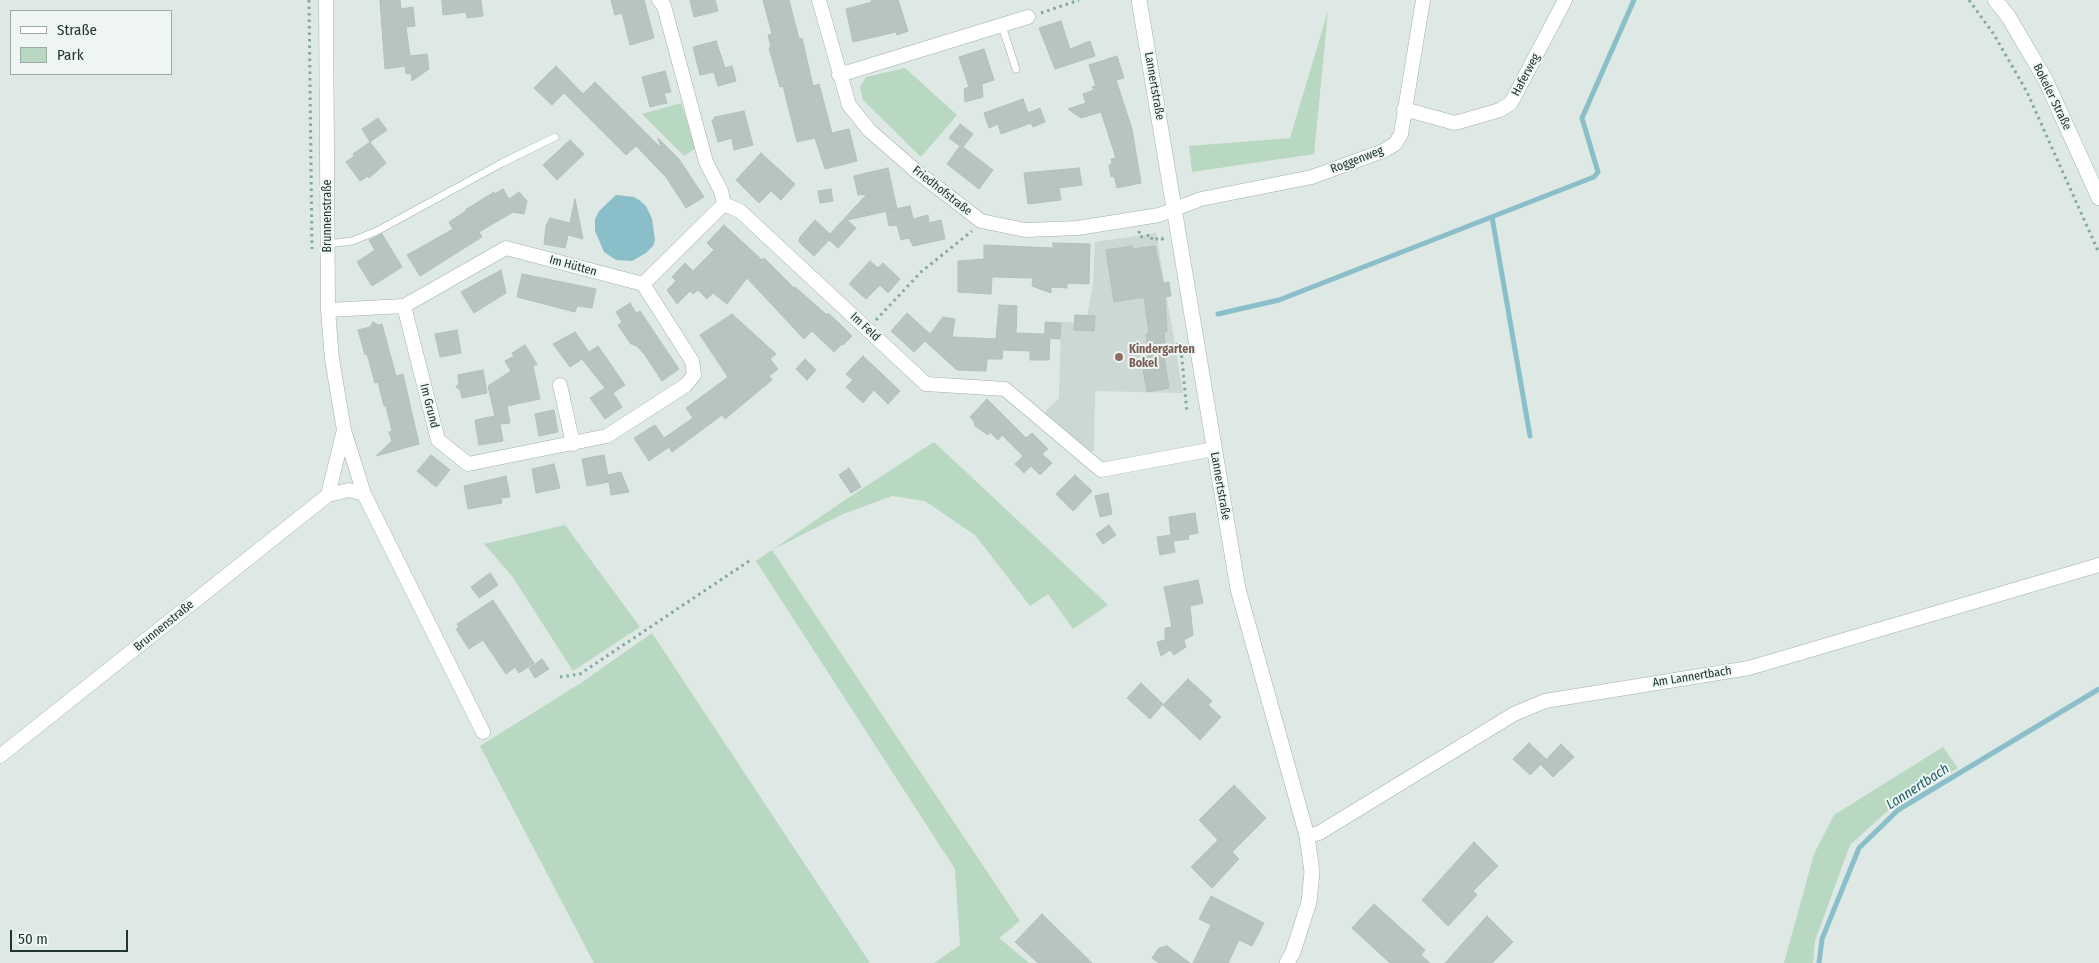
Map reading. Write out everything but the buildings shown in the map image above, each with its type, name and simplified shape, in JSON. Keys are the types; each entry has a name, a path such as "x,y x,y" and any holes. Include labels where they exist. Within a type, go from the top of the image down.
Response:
{"street":[{"name":"Brunnenstraße","path":"326,0 328,310 332,359 344,430 364,494 483,732"},
{"path":"643,284 724,204 722,191 706,162 664,6 659,0"},
{"name":"Friedhofstraße","path":"819,0 849,105 870,131 916,171 981,221 1025,230 1078,228 1159,215 1176,208"},
{"name":"Lannertstraße","path":"1139,0 1176,208 1238,589 1307,836 1312,872 1309,902 1293,952 1287,963"},
{"name":"Roggenweg","path":"1176,208 1201,199 1312,177 1384,151 1395,144 1401,134 1423,0"},
{"name":"Haferweg","path":"1404,109 1456,124 1500,110 1511,103 1565,0"},
{"name":"Bokeler Straße","path":"1995,0 2008,16 2046,79 2099,198"},
{"path":"839,75 1028,17"},
{"name":"Im Feld","path":"724,204 740,211 926,384 1005,389 1101,470 1214,449"},
{"name":"Im Hütten","path":"404,306 506,248 643,284"},
{"name":"Im Grund","path":"404,306 438,440 468,464 607,436 686,385 694,375 692,362 643,284"},
{"path":"328,310 404,306"},
{"path":"560,385 573,444"},
{"name":"Brunnenstraße","path":"328,495 344,430"},
{"name":"Brunnenstraße","path":"0,756 328,495 349,490 364,494"},
{"name":"Am Lannertbach","path":"1307,836 1319,833 1514,714 1545,701 1749,668 2099,565"}],"lane":[{"path":"1002,26 1016,69"},
{"path":"328,244 352,241 377,231 502,163 555,137"}],"path":[{"path":"1028,17 1079,0"},
{"path":"1969,0 1993,33 2027,92 2099,253"},
{"path":"1136,218 1140,237 1151,235 1152,240 1162,238 1164,248"},
{"path":"868,330 921,272 972,231 981,221"},
{"path":"1179,334 1187,413"},
{"path":"1160,351 1160,348 1180,344"},
{"path":"560,677 580,674 752,559"}],"shaded area":[{"name":"Kindergarten Bokel","path":"1156,233 1183,393 1095,391 1094,451 1083,451 1044,413 1059,398 1061,322 1086,323 1093,283 1095,242"}],"green space":[{"path":"1328,11 1314,154 1192,172 1189,146 1290,138"},
{"path":"905,68 957,115 921,157 863,100 860,87 866,77"},
{"path":"681,103 696,148 684,156 642,114"},
{"path":"934,442 1108,605 1073,629 1048,594 1030,606 975,535 925,501 892,496 843,514 772,550"},
{"path":"565,525 640,627 573,671 512,576 484,544"},
{"path":"772,550 1020,921 999,938 1029,963 934,963 960,945 955,869 756,561"},
{"path":"652,633 870,963 594,963 480,746 581,683"},
{"path":"1943,747 1958,768 1893,806 1850,845 1815,941 1813,963 1784,963 1814,854 1834,815"}],"water":[{"path":"616,195 634,197 639,200 646,206 652,219 655,240 653,246 646,253 632,261 616,260 604,252 595,231 595,219 599,211"}],"waterway":[{"path":"1218,314 1279,300 1594,177 1598,172 1582,118 1634,0"},
{"path":"1492,217 1530,436"},
{"name":"Lannertbach","path":"1819,963 1822,939 1859,848 1898,810 2099,689"}],"place":[{"name":"Kindergarten Bokel","path":"1119,357"}]}
